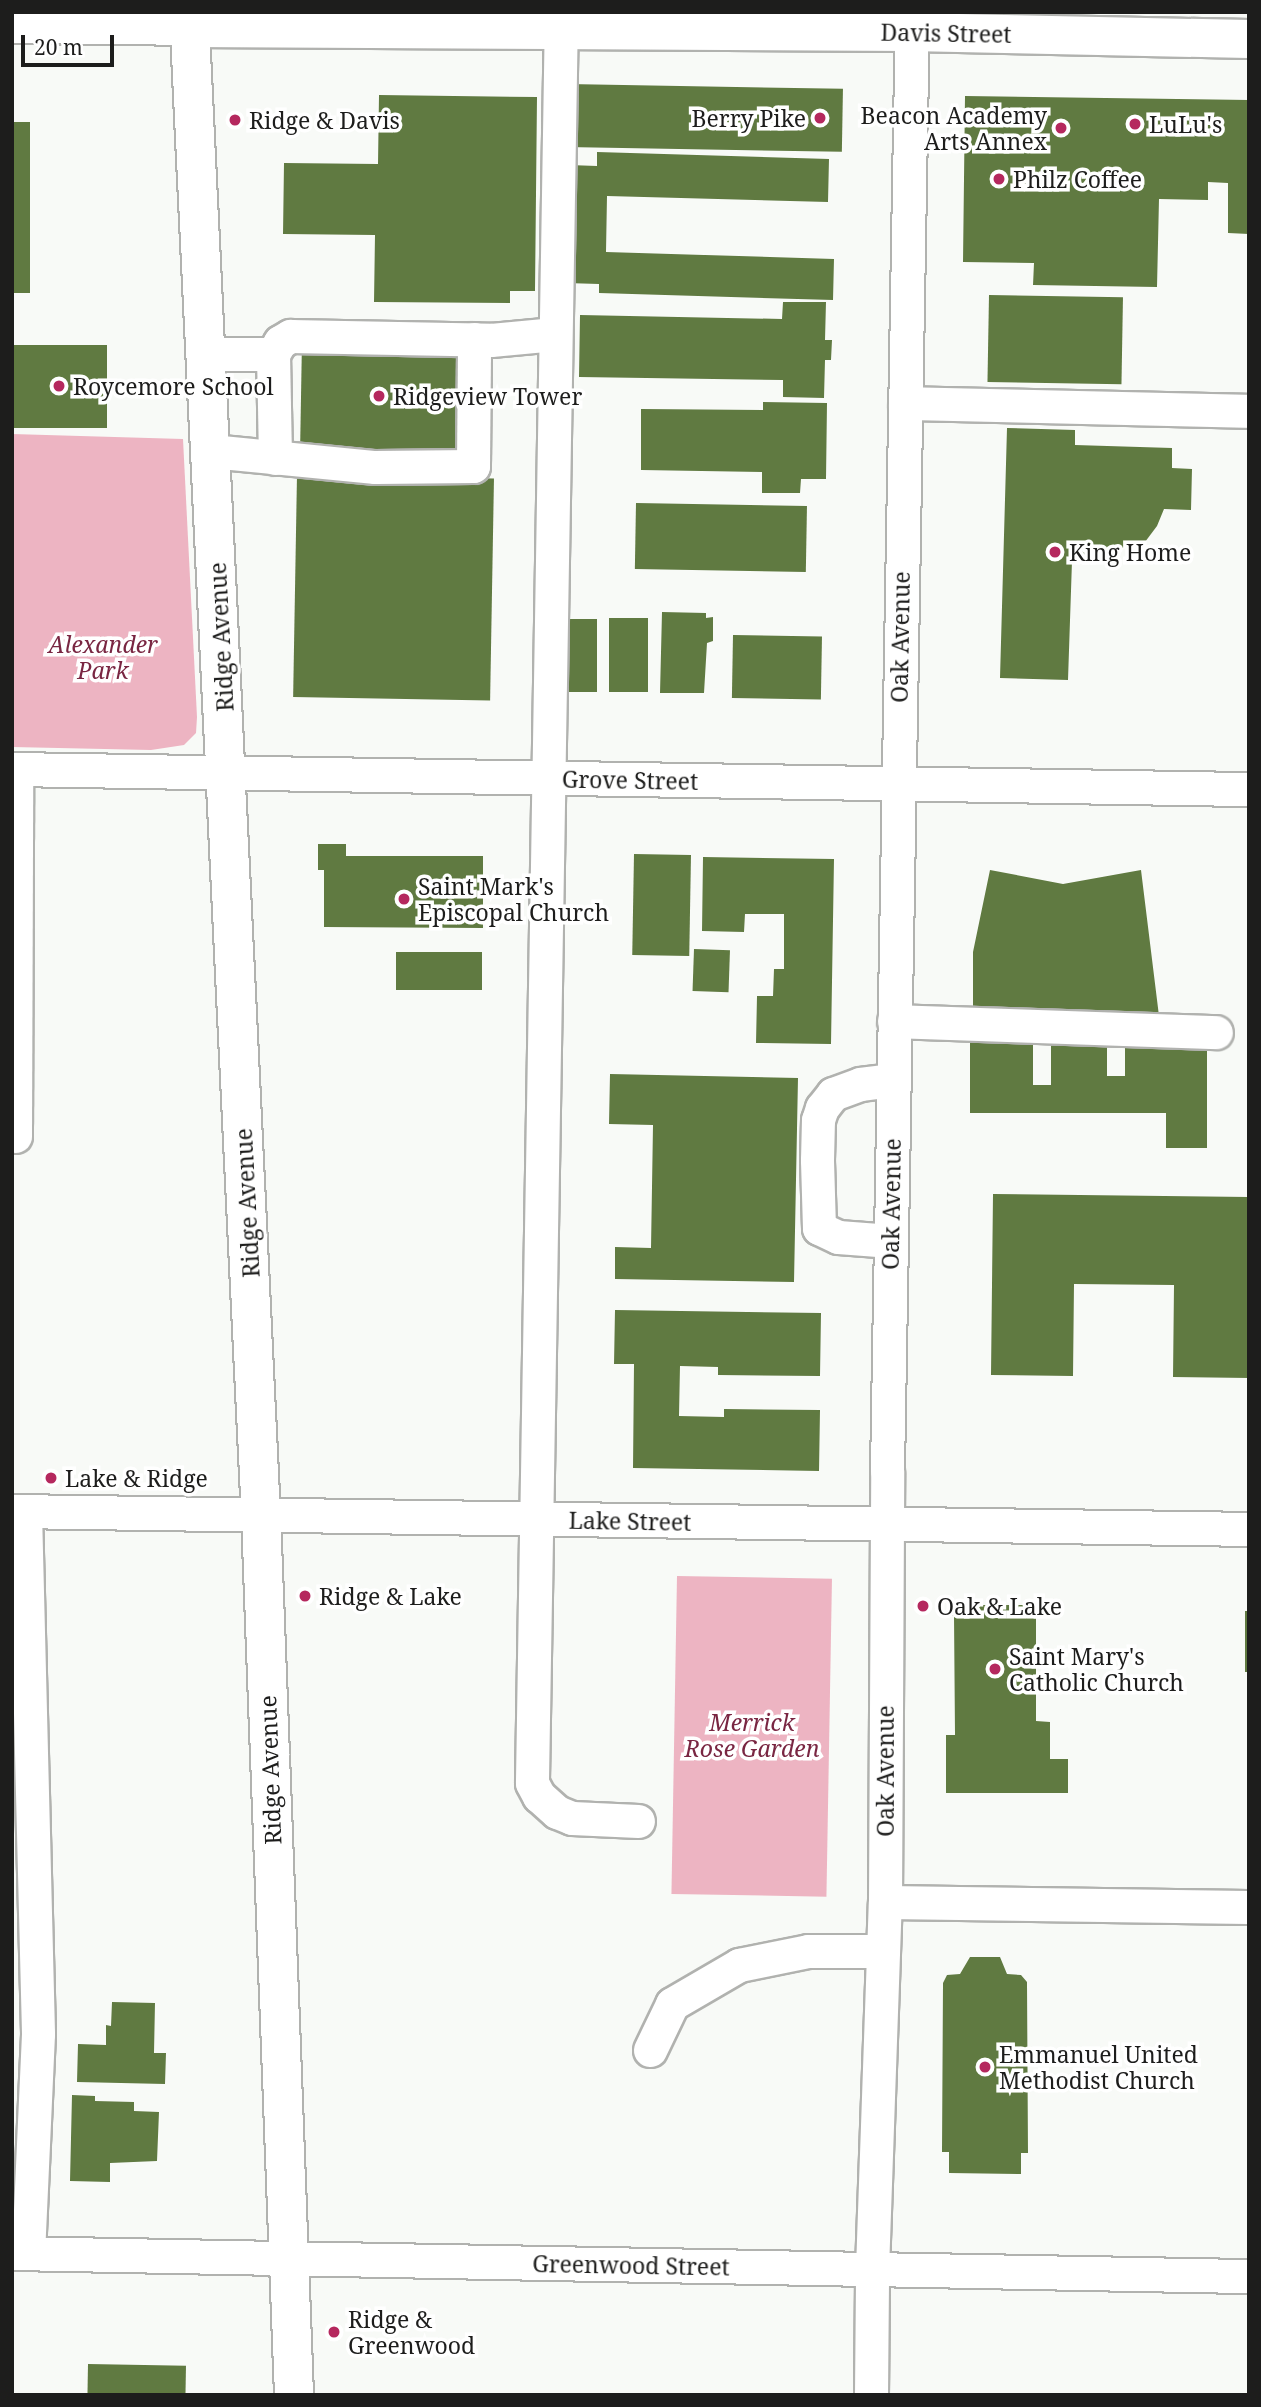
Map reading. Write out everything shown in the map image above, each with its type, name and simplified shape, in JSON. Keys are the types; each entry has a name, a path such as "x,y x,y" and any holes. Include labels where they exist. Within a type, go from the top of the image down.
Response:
{"main road":[{"name":"Davis Street","path":"190,20 911,22 1249,39"},
{"name":"Ridge Avenue","path":"190,20 228,773 261,1516 294,2395"}],"street":[{"name":"Davis Street","path":"12,26 190,20"},
{"path":"561,21 532,1783 539,1796 557,1812 572,1818 638,1821"},
{"name":"Oak Avenue","path":"871,2395 872,2269 885,1902 886,1525 911,22"},
{"path":"275,458 273,354 280,342 290,336 474,340 555,334"},
{"path":"211,451 375,467 473,466 474,340"},
{"path":"207,354 273,354"},
{"path":"905,403 1249,411"},
{"path":"14,769 15,1136"},
{"name":"Grove Street","path":"14,769 1249,789"},
{"path":"894,1021 1216,1032"},
{"path":"891,1241 838,1237 819,1228 817,1160 818,1120 822,1108 833,1094 860,1084 893,1080"},
{"path":"19,1511 38,2034 20,2253"},
{"name":"Lake Street","path":"19,1511 1249,1529"},
{"path":"885,1902 1249,1908"},
{"path":"650,2050 672,2004 739,1965 808,1951 883,1951"},
{"name":"Greenwood Street","path":"20,2253 1249,2276"}],"green space":[{"name":"Alexander Park","path":"12,434 183,439 197,717 196,733 184,745 151,750 12,747"},
{"name":"Merrick Rose Garden","path":"677,1576 832,1579 826,1897 671,1894"}],"building":[{"path":"567,84 843,89 842,152 566,147"},
{"path":"379,95 537,97 535,291 510,291 510,303 374,302 375,235 283,234 284,163 378,164"},
{"path":"965,96 1249,100 1249,234 1228,233 1228,183 1208,182 1208,200 1159,199 1157,287 1033,285 1034,263 963,262"},
{"path":"12,122 30,122 30,293 12,293"},
{"path":"597,152 829,159 828,202 607,196 606,252 834,259 833,300 599,293 599,284 566,283 569,165 597,166"},
{"path":"989,295 1123,297 1121,384 987,382"},
{"path":"783,302 826,302 825,340 832,340 831,360 825,360 824,398 783,397 783,380 579,377 580,315 782,319"},
{"name":"Ridgeview Tower","path":"302,340 457,343 455,453 300,450"},
{"name":"Roycemore School","path":"12,345 107,345 107,428 12,428"},
{"path":"763,402 827,403 826,479 801,479 800,493 762,493 762,472 641,470 641,409 763,410"},
{"name":"King Home","path":"1007,428 1075,430 1075,445 1172,448 1172,468 1192,469 1191,510 1164,509 1157,526 1145,542 1072,561 1068,680 1000,678"},
{"path":"297,475 494,478 490,700 293,697"},
{"path":"636,503 807,506 806,572 635,569"},
{"path":"662,612 706,613 706,618 713,617 713,641 707,643 704,693 660,693"},
{"path":"609,618 648,618 648,692 609,692"},
{"path":"557,619 597,619 597,692 557,692"},
{"path":"733,635 822,637 821,700 732,698"},
{"name":"Saint Mark's Episcopal Church","path":"318,844 346,844 346,856 483,856 483,928 324,927 324,870 318,870"},
{"path":"634,854 691,855 689,956 632,955"},
{"path":"703,857 834,859 831,1044 756,1043 757,996 773,996 774,969 784,969 784,914 745,914 744,932 702,931"},
{"path":"990,870 1063,884 1141,870 1159,1016 973,1012 973,952"},
{"path":"694,949 730,950 729,992 693,991"},
{"path":"396,952 482,952 482,990 396,990"},
{"path":"970,1040 1033,1040 1033,1085 1051,1085 1051,1042 1107,1042 1107,1076 1125,1076 1125,1042 1207,1042 1207,1148 1166,1148 1166,1113 970,1113"},
{"path":"610,1074 798,1078 794,1282 615,1279 615,1247 651,1248 653,1125 609,1124"},
{"path":"993,1194 1249,1197 1249,1378 1173,1377 1174,1285 1074,1284 1073,1376 991,1375"},
{"path":"615,1310 821,1313 820,1376 718,1375 718,1367 680,1366 679,1416 724,1417 724,1409 820,1410 819,1471 633,1468 634,1364 614,1364"},
{"name":"Saint Mary's Catholic Church","path":"948,1600 967,1600 967,1605 1025,1605 1025,1600 1042,1600 1042,1617 1036,1618 1036,1721 1050,1722 1050,1759 1068,1759 1068,1793 946,1793 946,1735 955,1735 954,1616 948,1616"},
{"path":"1245,1611 1249,1611 1249,1672 1245,1672"},
{"name":"Emmanuel United Methodist Church","path":"970,1957 1000,1957 1007,1974 1021,1975 1027,1982 1028,2153 1021,2153 1021,2174 949,2173 949,2152 942,2152 943,1983 947,1975 960,1974"},
{"path":"112,2002 155,2003 154,2053 166,2053 165,2084 77,2082 78,2044 106,2045 106,2025 111,2026"},
{"path":"72,2095 95,2096 95,2101 134,2102 134,2111 159,2112 157,2161 110,2163 110,2182 70,2181"},
{"path":"88,2364 186,2366 185,2395 87,2395"}],"place":[{"name":"Berry Pike","path":"820,118"},
{"name":"Ridge & Davis","path":"235,120"},
{"name":"LuLu's","path":"1135,124"},
{"name":"Beacon Academy Arts Annex","path":"1061,128"},
{"name":"Philz Coffee","path":"999,179"},
{"name":"Roycemore School","path":"59,386"},
{"name":"Ridgeview Tower","path":"379,396"},
{"name":"King Home","path":"1055,552"},
{"name":"Saint Mark's Episcopal Church","path":"404,899"},
{"name":"Lake & Ridge","path":"51,1478"},
{"name":"Ridge & Lake","path":"305,1596"},
{"name":"Oak & Lake","path":"923,1606"},
{"name":"Saint Mary's Catholic Church","path":"995,1669"},
{"name":"Emmanuel United Methodist Church","path":"985,2067"},
{"name":"Ridge & Greenwood","path":"334,2332"}]}
